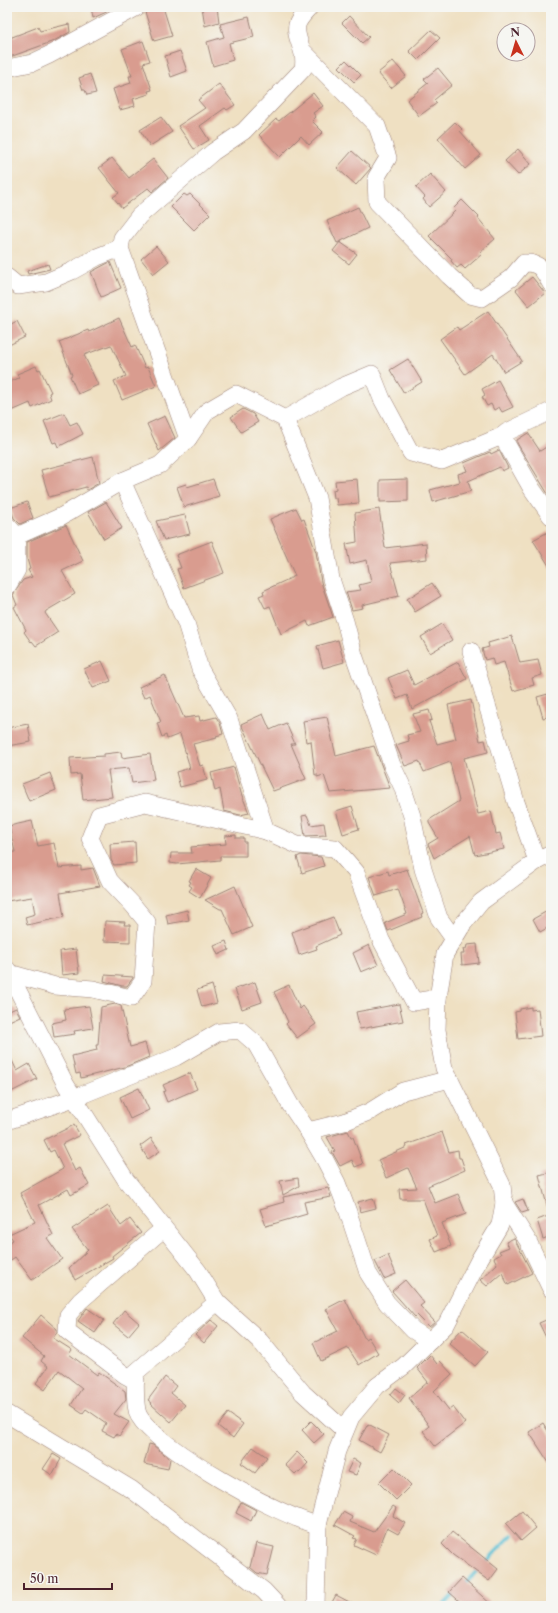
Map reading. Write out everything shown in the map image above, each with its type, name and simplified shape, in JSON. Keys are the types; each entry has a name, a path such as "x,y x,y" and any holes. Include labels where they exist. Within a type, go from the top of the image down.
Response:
{"street":[{"path":"7,68 32,63 49,56 136,7"},
{"path":"188,439 120,248 122,238 140,216 213,152 244,130 303,69 305,60 304,52 297,34 297,26 310,7"},
{"path":"304,52 376,126 388,158 376,178 377,202 449,276 470,295 482,298 512,278 524,263 531,262 536,263 542,269 551,284"},
{"path":"7,278 18,286 46,282 72,272 97,257 120,248"},
{"path":"285,419 341,387 372,374 382,399 411,453 442,461 502,436 507,432 551,411"},
{"path":"7,587 17,570 12,531 62,516 122,481 160,465 188,439 208,411 236,394 285,419 318,498 331,579 345,621 354,655 392,765 402,786 412,816 422,869 439,918 454,939"},
{"path":"502,436 532,489 551,516"},
{"path":"122,481 186,623 200,669 229,719 266,832"},
{"path":"316,1606 318,1525 337,1451 351,1417 377,1386 404,1366 446,1325 479,1260 500,1225 504,1203 502,1186 444,1068 437,1030 438,998 445,954 463,924 481,902 544,858 516,802 471,652"},
{"path":"8,971 55,986 93,989 131,998 142,981 147,922 110,881 90,838 99,815 145,803 266,832 297,845 335,848 356,872 381,940 414,1002 438,998"},
{"path":"8,971 74,1098 126,1180 163,1229 198,1271 217,1302 260,1341 303,1393 345,1431"},
{"path":"7,1121 74,1098 176,1057 219,1032 240,1030 256,1044 337,1183 368,1273 387,1303 413,1330 430,1341"},
{"path":"308,1131 344,1122 371,1110 403,1091 450,1080"},
{"path":"504,1203 528,1241 551,1289"},
{"path":"136,1381 125,1376 67,1331 68,1315 80,1301 163,1229"},
{"path":"217,1302 135,1373 139,1415 159,1437 197,1465 248,1494 306,1522 318,1525"},
{"path":"7,1414 131,1489 264,1591 278,1606"}],"building":[{"path":"91,7 110,7 111,10 93,18"},
{"path":"147,7 163,7 172,36 154,41 145,12"},
{"path":"202,7 217,7 219,22 205,26"},
{"path":"349,16 369,37 362,43 342,23"},
{"path":"249,17 254,37 229,43 233,60 213,66 207,42 224,37 220,24"},
{"path":"69,24 70,32 54,41 7,58 7,39 38,27 40,31"},
{"path":"431,30 440,38 418,60 409,51"},
{"path":"143,41 150,61 143,63 152,90 148,91 149,94 133,99 135,106 120,110 113,89 131,83 129,76 132,76 122,49"},
{"path":"180,51 187,71 171,77 165,56"},
{"path":"346,60 361,75 354,82 339,67"},
{"path":"393,61 406,76 391,88 378,73"},
{"path":"438,68 452,85 434,100 437,103 419,116 407,100 428,83 424,79"},
{"path":"90,74 96,93 87,95 85,90 83,90 79,78"},
{"path":"219,84 235,105 227,110 225,108 200,126 209,140 194,149 178,126 205,108 198,100"},
{"path":"313,93 323,106 313,113 316,117 312,121 323,132 309,145 301,136 280,157 259,135 276,119 279,121"},
{"path":"161,117 172,132 150,146 140,130"},
{"path":"455,122 462,129 460,131 481,155 465,169 438,138"},
{"path":"518,149 531,164 518,175 505,161"},
{"path":"352,151 371,168 356,185 337,168"},
{"path":"112,158 129,178 153,159 168,178 152,192 148,188 122,208 113,197 119,193 99,168"},
{"path":"430,174 446,192 429,207 423,199 425,197 416,187"},
{"path":"184,194 187,196 190,194 210,214 194,230 171,207"},
{"path":"462,200 479,217 478,218 495,239 480,252 482,254 465,269 461,265 457,268 451,261 452,259 429,236 455,211 453,209"},
{"path":"358,207 368,228 337,243 327,221"},
{"path":"340,242 357,254 349,264 333,251"},
{"path":"156,246 169,261 153,274 141,259"},
{"path":"110,262 121,288 101,297 91,272"},
{"path":"48,264 50,269 28,274 27,271"},
{"path":"532,277 545,293 529,306 516,290"},
{"path":"488,311 522,361 504,372 493,354 465,374 440,339 457,327 459,330"},
{"path":"119,318 132,347 135,345 145,368 148,367 156,386 122,400 114,381 126,376 111,345 84,355 98,385 78,394 70,376 72,375 59,342 88,330 89,332"},
{"path":"17,321 25,337 7,346 7,326"},
{"path":"408,359 422,382 404,393 390,370"},
{"path":"36,366 38,370 40,369 51,392 49,393 51,399 32,408 30,403 7,413 7,383 19,378 17,374"},
{"path":"498,380 513,407 502,412 499,407 494,410 491,404 487,406 482,397 485,395 482,389"},
{"path":"243,409 253,414 258,422 241,432 231,417"},
{"path":"64,413 70,425 77,422 83,434 58,447 56,442 53,443 44,421"},
{"path":"165,416 175,438 159,451 147,424"},
{"path":"528,433 540,451 551,444 551,499 517,443 517,440"},
{"path":"499,450 508,468 502,471 500,467 468,481 471,491 433,502 430,490 460,482 458,474 467,471 464,463 490,452 491,454"},
{"path":"93,457 99,483 87,490 86,487 49,497 41,470"},
{"path":"213,479 219,496 184,507 177,487 186,484 187,487"},
{"path":"357,479 359,503 337,505 333,490 336,489 335,481"},
{"path":"408,479 408,501 380,502 380,480"},
{"path":"27,502 33,518 20,524 14,518 10,508"},
{"path":"106,502 122,528 104,539 88,512"},
{"path":"296,508 302,520 304,519 316,552 321,582 333,617 309,626 307,621 281,634 270,606 265,608 259,596 264,594 263,591 295,576 270,519"},
{"path":"379,509 385,548 426,543 427,559 390,563 399,596 362,605 363,608 352,610 346,592 361,590 359,585 371,582 367,560 350,564 346,544 357,542 355,513"},
{"path":"185,515 190,534 164,540 156,521"},
{"path":"66,525 83,561 62,571 75,594 46,611 45,613 58,632 36,646 24,632 26,630 14,607 17,605 13,595 23,580 32,577 28,570 30,569 27,559 27,542"},
{"path":"548,532 551,538 551,569 533,540"},
{"path":"212,541 224,573 184,588 177,569 181,568 176,555"},
{"path":"432,583 441,596 415,612 407,599"},
{"path":"442,624 452,640 430,653 421,637"},
{"path":"512,636 520,663 538,660 542,675 532,678 534,685 513,691 504,662 494,665 492,658 485,660 482,649 489,647 488,643"},
{"path":"338,640 344,662 323,668 317,646"},
{"path":"102,661 111,681 93,688 84,669"},
{"path":"458,662 467,679 412,709 407,695 397,699 388,678 407,670 414,685"},
{"path":"165,675 184,718 199,716 200,721 216,717 220,723 223,734 216,736 217,738 193,744 200,766 203,765 207,780 180,787 176,772 190,768 180,734 167,739 166,735 162,737 157,723 161,722 150,695 144,698 139,687"},
{"path":"548,694 551,716 543,718 537,697"},
{"path":"471,700 480,741 485,740 488,752 464,758 478,814 491,811 496,834 500,833 504,849 475,855 470,836 434,858 428,844 438,838 429,823 429,820 459,801 450,762 424,772 419,761 405,766 396,745 409,741 407,735 420,732 413,714 429,710 432,720 429,721 437,744 456,739 448,705"},
{"path":"263,714 270,730 286,723 295,744 291,744 306,779 273,791 241,724"},
{"path":"327,717 336,756 374,746 390,788 330,793 324,775 317,777 317,774 315,775 311,741 306,742 303,721"},
{"path":"28,724 31,742 7,746 7,728"},
{"path":"121,752 122,758 150,754 154,780 132,783 129,768 108,770 112,797 83,800 80,774 71,775 70,758 104,756 104,754"},
{"path":"234,767 241,793 249,813 240,815 224,811 220,789 215,791 211,773"},
{"path":"50,773 56,790 29,801 22,784"},
{"path":"352,806 359,829 343,834 336,811"},
{"path":"307,815 311,825 324,823 326,835 305,836 302,816"},
{"path":"32,821 38,846 54,843 59,868 81,866 81,870 93,868 100,886 60,893 64,917 27,925 25,917 35,914 32,897 7,901 7,853 15,852 9,826"},
{"path":"236,835 236,838 244,838 244,842 246,842 246,856 220,856 220,860 177,864 170,863 171,853 192,853 191,847 226,844 225,836"},
{"path":"135,842 136,863 114,865 111,860 110,844"},
{"path":"301,855 321,857 324,866 302,873 297,857"},
{"path":"196,869 211,878 200,898 189,891 192,887 189,885 191,882 189,881"},
{"path":"407,869 423,913 421,914 422,917 388,931 385,923 407,914 398,889 376,896 369,877 388,871 389,875"},
{"path":"235,886 252,927 234,935 222,909 205,900"},
{"path":"551,909 551,926 540,932 533,919"},
{"path":"187,910 189,920 168,924 166,915"},
{"path":"333,917 340,935 316,946 317,949 299,955 292,932"},
{"path":"105,921 125,922 124,925 130,925 130,942 104,941"},
{"path":"226,941 229,950 218,955 214,946"},
{"path":"477,944 479,963 462,965 461,954 464,954 463,949 466,949 467,945"},
{"path":"369,945 378,965 361,972 353,953"},
{"path":"76,949 79,973 62,975 60,951"},
{"path":"105,975 133,978 127,986 122,986 104,981"},
{"path":"255,982 262,1002 242,1009 235,989"},
{"path":"212,985 217,1003 202,1007 197,990"},
{"path":"289,985 300,1009 303,1006 316,1024 297,1038 286,1024 288,1022 274,992"},
{"path":"115,1004 121,1006 130,1047 145,1043 149,1057 125,1067 81,1078 80,1073 76,1074 72,1056 97,1050 96,1045 98,1045 101,1007"},
{"path":"399,1004 403,1021 360,1029 356,1012"},
{"path":"89,1006 93,1028 74,1031 75,1034 54,1037 52,1023 66,1020 64,1009"},
{"path":"531,1007 531,1010 538,1009 541,1036 518,1039 515,1012 520,1011 520,1009"},
{"path":"16,1008 20,1016 7,1022 7,1012"},
{"path":"7,1050 17,1071 29,1064 37,1079 7,1094"},
{"path":"190,1073 197,1089 167,1102 163,1092 166,1091 163,1085"},
{"path":"139,1088 149,1110 130,1119 120,1097"},
{"path":"74,1125 80,1135 62,1144 75,1171 80,1168 89,1185 71,1195 68,1189 39,1205 53,1235 47,1238 62,1259 32,1280 15,1257 11,1260 7,1254 7,1244 13,1240 9,1234 35,1222 20,1193 63,1169 54,1150 50,1152 44,1140"},
{"path":"348,1131 351,1137 353,1137 363,1164 355,1167 352,1160 340,1166 332,1152 335,1151 327,1137"},
{"path":"442,1132 449,1152 458,1150 459,1158 461,1158 465,1170 428,1186 435,1203 458,1194 466,1214 442,1223 451,1246 436,1252 430,1239 437,1236 423,1199 400,1199 399,1189 417,1188 408,1168 386,1178 378,1160 407,1147 406,1145"},
{"path":"151,1138 160,1151 148,1159 140,1146"},
{"path":"551,1172 551,1209 548,1209 539,1175"},
{"path":"298,1178 299,1186 283,1195 280,1181"},
{"path":"328,1188 331,1197 304,1202 307,1214 266,1226 260,1209 284,1202 283,1197"},
{"path":"373,1198 376,1208 360,1212 358,1202"},
{"path":"523,1199 528,1211 522,1213 515,1202"},
{"path":"108,1206 121,1226 130,1219 141,1233 112,1256 113,1258 75,1280 69,1268 88,1250 72,1229"},
{"path":"551,1215 551,1236 543,1239 537,1220"},
{"path":"514,1238 532,1273 508,1285 502,1273 487,1286 480,1280 497,1264 494,1258 501,1254 499,1251 509,1247 506,1242"},
{"path":"388,1255 396,1274 384,1279 375,1261"},
{"path":"405,1280 424,1303 420,1306 435,1322 429,1327 417,1315 415,1317 392,1291"},
{"path":"345,1299 365,1339 368,1337 378,1353 359,1365 348,1348 321,1361 313,1343 338,1331 326,1309"},
{"path":"87,1308 104,1320 95,1333 78,1321"},
{"path":"124,1310 139,1323 128,1336 113,1324"},
{"path":"41,1315 57,1329 57,1332 53,1338 72,1350 69,1354 97,1375 99,1372 125,1391 126,1399 114,1414 129,1422 119,1436 116,1434 114,1437 102,1431 106,1423 86,1409 83,1413 71,1405 82,1388 59,1370 45,1390 36,1383 48,1367 41,1361 44,1356 22,1338"},
{"path":"551,1318 551,1348 539,1323"},
{"path":"211,1320 218,1326 204,1343 195,1335"},
{"path":"462,1329 488,1352 475,1366 449,1343"},
{"path":"430,1355 437,1364 440,1361 452,1374 434,1391 449,1410 453,1407 465,1423 435,1446 423,1431 429,1426 409,1398 428,1382 417,1368"},
{"path":"165,1377 176,1386 171,1393 185,1405 171,1422 148,1400"},
{"path":"396,1388 405,1395 399,1403 390,1395"},
{"path":"228,1413 243,1424 233,1438 218,1426"},
{"path":"311,1421 324,1434 314,1443 302,1430"},
{"path":"543,1423 551,1436 551,1466 529,1432"},
{"path":"368,1424 389,1435 380,1452 359,1440"},
{"path":"149,1444 153,1445 170,1459 168,1469 144,1464"},
{"path":"253,1447 267,1457 255,1473 241,1463"},
{"path":"297,1452 308,1463 299,1473 297,1472 295,1474 285,1465"},
{"path":"53,1454 61,1459 52,1475 43,1469"},
{"path":"353,1459 361,1463 356,1475 347,1472"},
{"path":"394,1468 411,1485 396,1500 379,1483"},
{"path":"241,1502 256,1510 251,1521 236,1513"},
{"path":"393,1506 396,1508 393,1516 405,1523 398,1534 387,1528 376,1555 354,1545 357,1539 353,1538 355,1536 335,1525 343,1512 352,1517 350,1522 374,1532"},
{"path":"522,1511 536,1528 521,1541 506,1524"},
{"path":"452,1532 498,1569 489,1581 453,1555 442,1544"},
{"path":"256,1543 274,1547 267,1575 257,1573 250,1567"},
{"path":"462,1578 493,1606 465,1606 449,1592"},
{"path":"336,1595 357,1606 330,1606"}],"waterway":[{"path":"485,1563 512,1535"},
{"path":"464,1584 479,1569"},
{"path":"443,1606 455,1593"}]}
